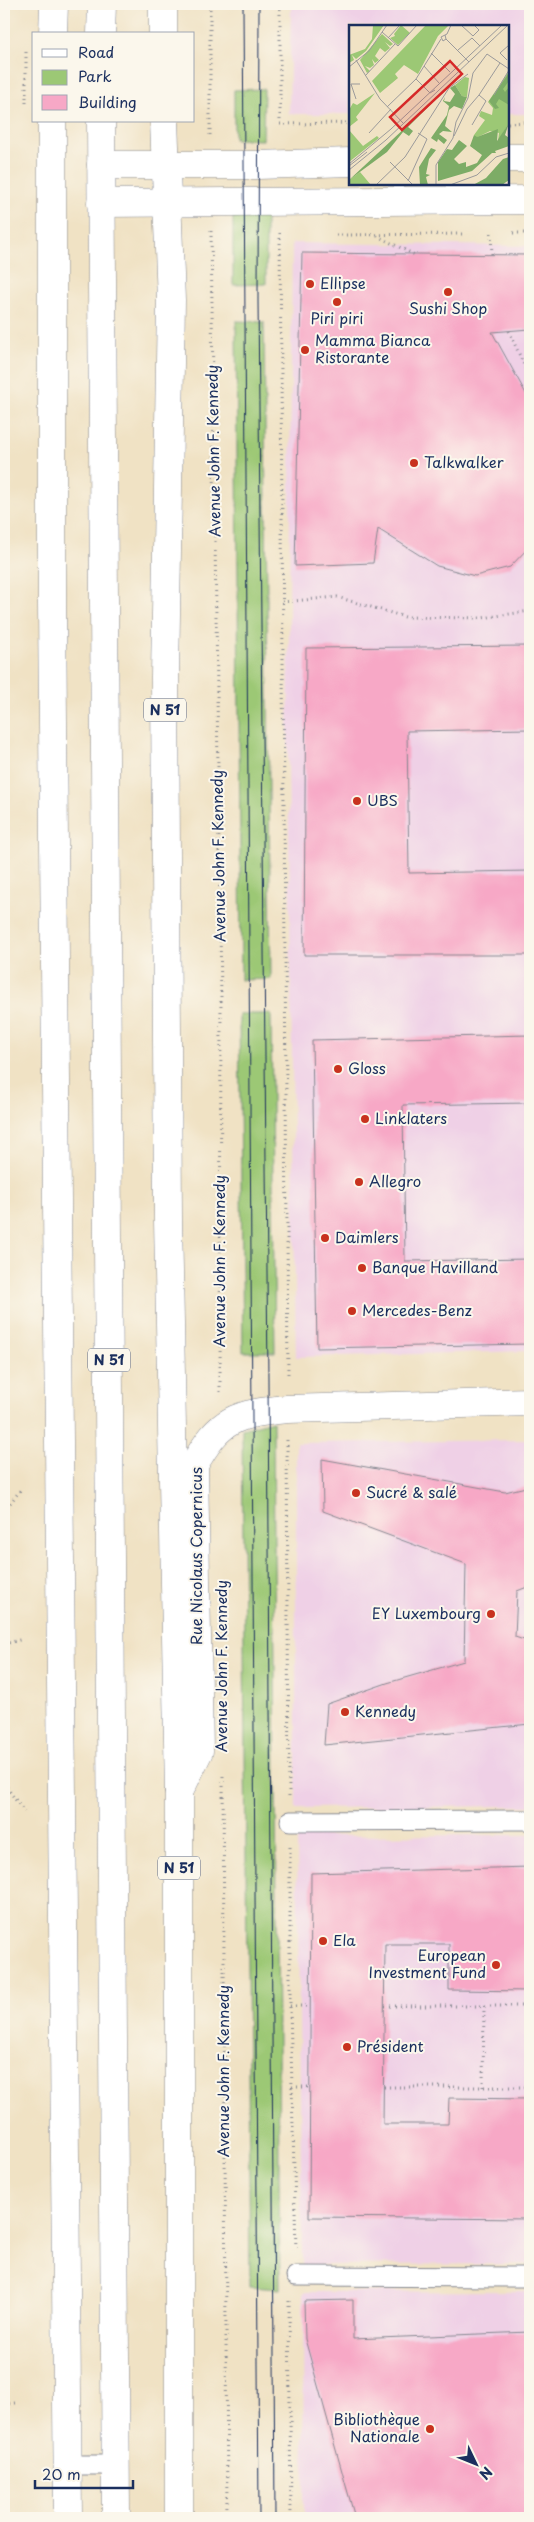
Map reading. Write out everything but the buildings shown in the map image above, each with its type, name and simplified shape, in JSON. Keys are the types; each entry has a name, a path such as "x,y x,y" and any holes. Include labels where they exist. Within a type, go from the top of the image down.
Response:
{"main road":[{"path":"53,32 54,4"},
{"path":"101,32 102,4"},
{"path":"163,4 163,32"},
{"path":"52,122 52,603 68,2518"},
{"name":"N 51","path":"101,122 116,2518"},
{"name":"N 51","path":"164,122 171,300 164,677 168,1209 179,1792 179,2518"},
{"path":"509,158 530,158"},
{"path":"101,165 349,162"},
{"path":"101,203 530,200"},
{"name":"Rue Nicolaus Copernicus","path":"179,1792 199,1750 194,1464 205,1445 231,1419 251,1413 330,1408 530,1402"}],"lane":[{"path":"290,1820 530,1820"},
{"path":"296,2276 530,2278"},
{"path":"68,2466 116,2465"}],"path":[{"path":"210,4 210,165"},
{"path":"280,4 280,124 349,123"},
{"path":"509,122 530,122"},
{"name":"Avenue John F. Kennedy","path":"211,202 220,980 220,1429"},
{"path":"278,299 278,233 288,234"},
{"path":"481,233 501,233"},
{"path":"491,233 492,255"},
{"path":"510,233 530,234"},
{"path":"327,234 472,234"},
{"path":"376,235 415,255"},
{"path":"509,331 530,379"},
{"path":"282,602 337,597 405,617 482,618 530,611"},
{"path":"4,1511 22,1488"},
{"path":"4,1644 23,1639"},
{"name":"Avenue John F. Kennedy","path":"222,1772 227,2518"},
{"path":"4,1784 24,1812"},
{"path":"290,2006 310,2006"},
{"path":"384,2006 530,2006"},
{"path":"483,2087 484,2006"},
{"path":"292,2087 310,2087"},
{"path":"384,2087 530,2087"},
{"path":"4,2404 15,2403"}],"shaded area":[{"path":"291,4 530,4 530,114 509,114 509,25 349,25 349,114 289,114"},
{"path":"292,243 530,246 530,1351 296,1357 288,758"},
{"path":"530,1440 530,1806 296,1808 296,1443"},
{"path":"530,1835 530,2264 302,2265 297,1836"},
{"name":"Bibliothèque Nationale","path":"530,2291 530,2518 304,2518 303,2292"}],"green space":[{"path":"264,89 263,140 234,139 234,90"},
{"path":"233,214 266,216 266,284 233,285"},
{"path":"236,321 264,322 271,979 241,980"},
{"path":"239,1014 271,1014 275,1352 243,1352"},
{"path":"273,1421 280,2289 250,2287 242,1429"}],"tram line":[{"path":"243,4 259,2518"},
{"path":"259,4 258,299 268,1379 275,2518"}],"place":[{"name":"Ellipse","path":"310,284"},
{"name":"Sushi Shop","path":"448,292"},
{"name":"Piri piri","path":"337,302"},
{"name":"Mamma Bianca Ristorante","path":"305,350"},
{"name":"Talkwalker","path":"414,463"},
{"name":"UBS","path":"357,801"},
{"name":"Gloss","path":"338,1069"},
{"name":"Linklaters","path":"365,1119"},
{"name":"Allegro","path":"359,1182"},
{"name":"Daimlers","path":"325,1238"},
{"name":"Banque Havilland","path":"362,1268"},
{"name":"Mercedes-Benz","path":"352,1311"},
{"name":"Sucré & salé","path":"356,1493"},
{"name":"EY Luxembourg","path":"491,1614"},
{"name":"Kennedy","path":"345,1712"},
{"name":"Ela","path":"323,1941"},
{"name":"European Investment Fund","path":"496,1965"},
{"name":"Président","path":"347,2047"},
{"name":"Bibliothèque Nationale","path":"430,2429"}]}
